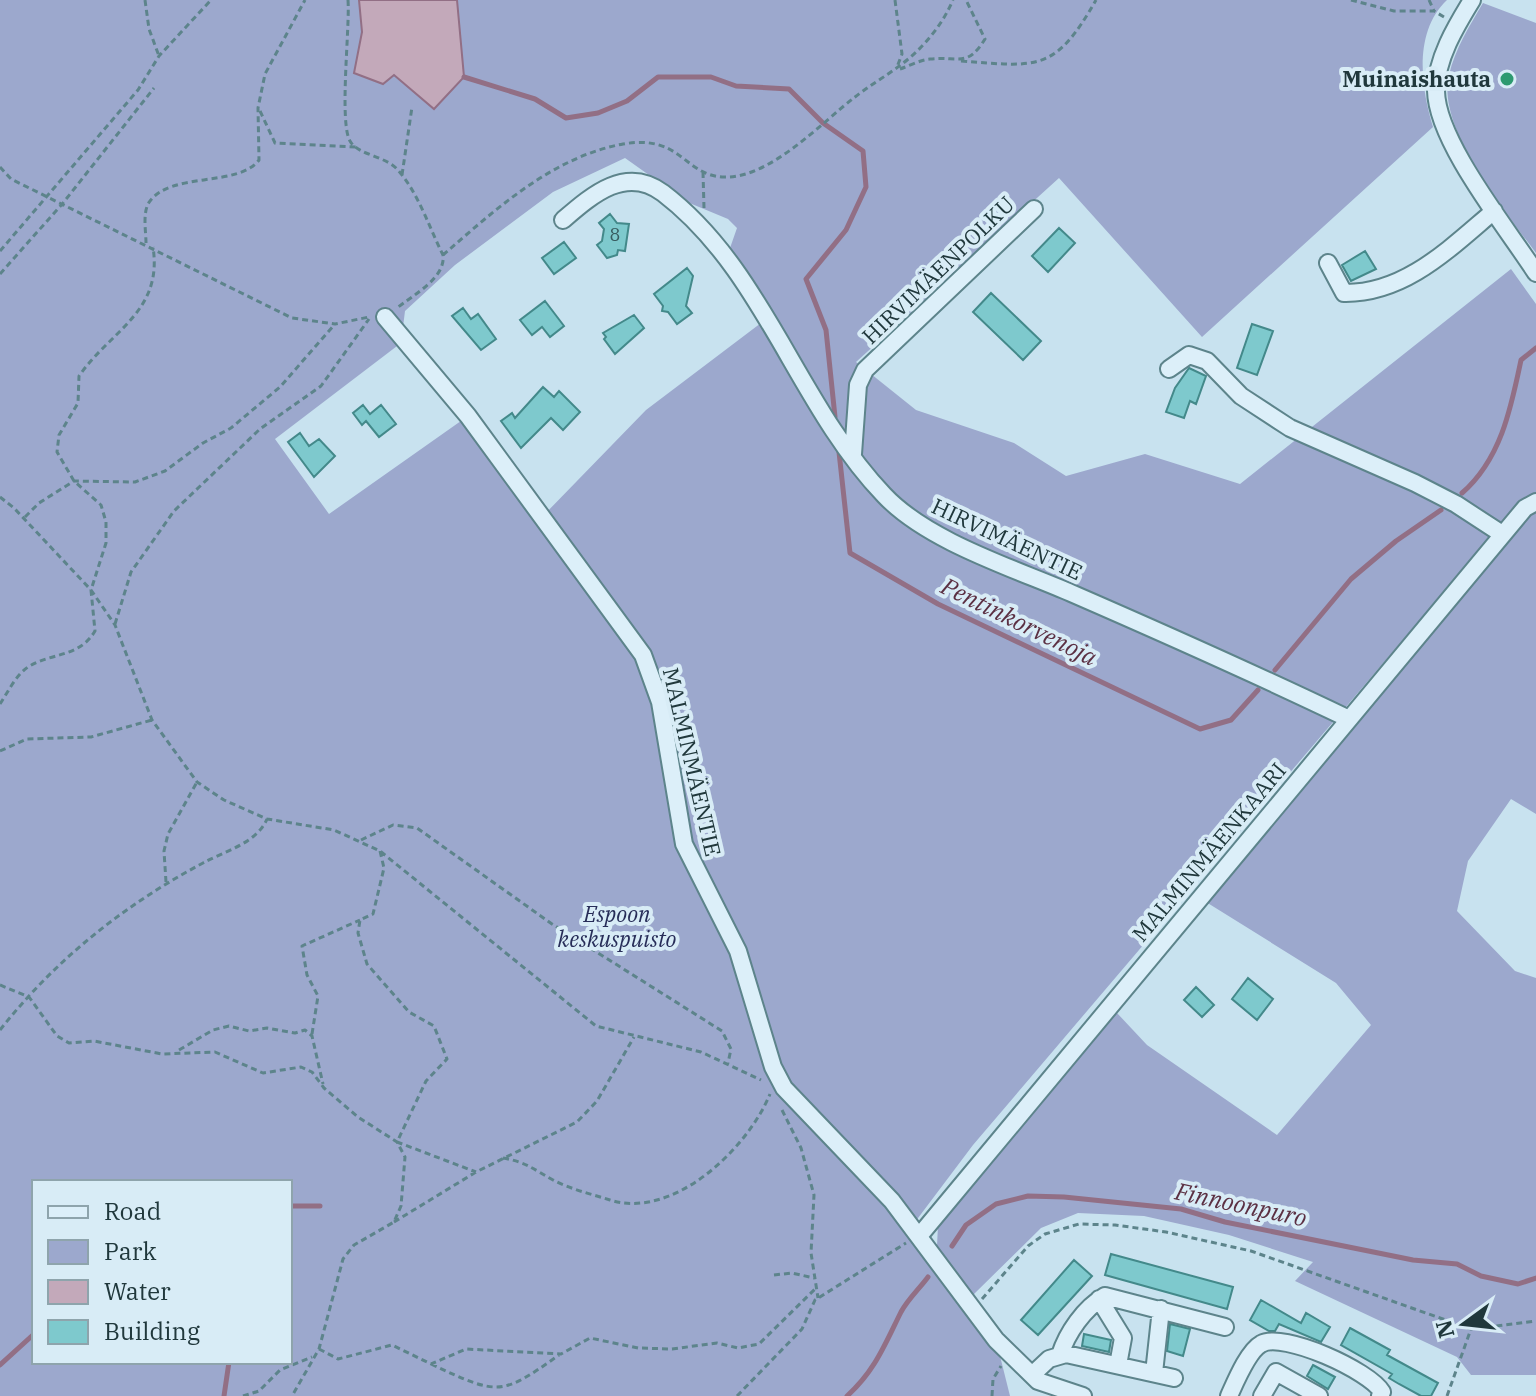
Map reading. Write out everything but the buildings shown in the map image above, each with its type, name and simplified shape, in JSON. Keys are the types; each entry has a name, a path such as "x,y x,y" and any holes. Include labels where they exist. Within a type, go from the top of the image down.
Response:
{"street":[{"path":"1472,0 1440,67 1438,108 1447,135 1536,273"},
{"name":"HIRVIMÄENTIE","path":"563,220 597,192 618,182 641,181 662,193 706,234 764,311 798,378 853,454 884,495 914,520 978,553 1347,718"},
{"name":"HIRVIMÄENPOLKU","path":"853,454 858,385 865,370 1034,209"},
{"path":"1328,263 1344,293 1370,294 1392,286 1425,266 1494,211"},
{"name":"MALMINMÄENTIE","path":"378,317 468,416 643,655 660,702 684,844 738,951 777,1090 840,1143 920,1235 1034,1384 1083,1396"},
{"path":"1169,369 1189,355 1207,361 1241,396 1290,428 1415,483 1456,504 1502,534"},
{"name":"MALMINMÄENKAARI","path":"920,1235 1347,718 1502,534 1525,508 1536,502"},
{"path":"1060,1355 1065,1339 1099,1299 1118,1297 1225,1327"},
{"path":"1099,1299 1123,1338 1118,1365"},
{"path":"1154,1373 1161,1309"},
{"path":"1229,1396 1261,1344 1275,1340 1357,1370 1377,1383 1382,1392 1380,1396"},
{"path":"1262,1396 1292,1345"},
{"path":"1034,1384 1049,1359 1060,1355 1174,1378"},
{"path":"1276,1372 1319,1396"}],"path":[{"path":"145,0 149,29 159,56"},
{"path":"0,251 138,90 159,56 211,0"},
{"path":"146,243 146,211 157,195 255,166 261,151 258,108 265,74 308,0"},
{"path":"347,0 345,80 348,137 357,147"},
{"path":"895,0 902,54 895,71"},
{"path":"443,255 505,201 548,174 600,150 644,142 661,144 703,172 724,177 756,171 895,71 944,20 953,0"},
{"path":"961,61 977,52 985,39 966,0"},
{"path":"895,71 930,59 1028,65 1049,58 1074,38 1096,0"},
{"path":"1351,0 1394,11 1434,11 1458,24"},
{"path":"1429,0 1434,11"},
{"path":"0,274 63,203 154,88"},
{"path":"402,175 412,107"},
{"path":"115,625 131,572 174,511 260,429 321,386 378,317 434,278 444,263 443,255 402,175 379,156 357,147 275,143 258,108"},
{"path":"0,167 11,179 47,194 292,318 335,324 378,317"},
{"path":"703,172 706,234"},
{"path":"0,704 24,670 41,660 74,652 89,642 95,631 91,590 106,543 106,522 101,505 74,481 57,452 59,435 78,403 79,376 139,313 151,291 156,267 153,247"},
{"path":"24,518 39,503 74,481 135,482 165,471 231,428 280,387 335,324"},
{"path":"0,497 24,518 91,590 115,625 152,720 197,782 224,800 267,819 334,830 380,851 511,954 553,994 596,1026 634,1037 670,1042 728,1063 777,1090 801,1148 814,1195 811,1253 818,1298"},
{"path":"0,751 27,739 91,737 152,720"},
{"path":"166,883 164,851 168,834 197,782"},
{"path":"0,1030 65,959 106,924 166,883 258,835 267,819"},
{"path":"361,840 393,825 417,828 529,908 722,1031 731,1049 728,1063"},
{"path":"324,1088 312,1036 318,996 307,975 302,946 373,914 384,868 380,851"},
{"path":"360,920 358,933 367,964 409,1012 434,1026 447,1059 426,1081 397,1142"},
{"path":"0,985 29,997 57,1036 69,1043 94,1041 144,1052 215,1052 263,1073 301,1067 312,1072 324,1088 358,1117 397,1142 476,1172"},
{"path":"178,1051 213,1030 229,1026 295,1033 305,1030 312,1036"},
{"path":"292,1396 319,1349 343,1259 354,1245 476,1172 577,1122 597,1101 634,1037"},
{"path":"754,1077 777,1090"},
{"path":"503,1158 527,1163 570,1188 613,1201 645,1203 674,1194 731,1156 777,1090"},
{"path":"394,1222 401,1206 405,1157 397,1142"},
{"path":"973,1308 1028,1246 1045,1234 1079,1224 1166,1232 1251,1251 1471,1329 1536,1321"},
{"path":"737,1396 802,1329 818,1298 920,1235"},
{"path":"774,1275 792,1273 814,1278"},
{"path":"528,1385 561,1354 590,1338 638,1348 672,1349 717,1343 738,1348 759,1344 816,1288"},
{"path":"1447,1396 1471,1329"},
{"path":"319,1349 338,1359 392,1345 491,1392 501,1393"},
{"path":"431,1364 466,1349 561,1354"},
{"path":"992,1396 993,1379 1010,1354"},
{"path":"243,1396 259,1391 280,1370 312,1357"}],"green space":[{"name":"Espoon keskuspuisto","path":"0,0 1447,0 1436,13 1424,44 1423,78 1433,127 1202,337 1059,178 856,362 916,410 1014,443 1066,476 1145,454 1240,484 1511,269 1536,304 1536,494 1522,500 973,1145 906,1234 996,1340 1010,1396 0,1396","holes":["625,158 687,202 728,219 737,228 730,248 757,285 761,323 646,410 542,517 468,416 329,514 275,439 401,343 405,311 455,265 553,192"]},
{"path":"1483,3 1536,23 1536,253 1476,168 1453,119 1448,96 1449,75 1455,56"},
{"path":"1536,510 1536,814 1511,799 1468,861 1457,911 1515,971 1536,978 1536,1375 1471,1375 1457,1357 1295,1281 1313,1262 1229,1235 1144,1216 1078,1213 1041,1228 973,1295 937,1246 938,1225 1117,1013 1147,1045 1277,1135 1371,1025 1336,983 1206,902 1529,513"}],"water":[{"path":"359,0 457,0 464,77 434,109 394,75 383,84 354,73 362,32"}],"waterway":[{"name":"Pentinkorvenoja","path":"464,77 535,99 566,118 598,113 627,101 658,77 711,77 736,86 789,89 823,123 863,151 866,187 846,230 806,279 826,330 835,417"},
{"name":"Pentinkorvenoja","path":"1462,493 1486,465 1495,449 1508,414 1521,360 1536,348"},
{"name":"Pentinkorvenoja","path":"839,452 850,553 938,604 1200,729 1231,720 1258,690"},
{"name":"Pentinkorvenoja","path":"1275,670 1351,579 1396,541 1441,510"},
{"name":"Finnoonpuro","path":"952,1246 966,1225 996,1204 1028,1196 1064,1197 1181,1209 1225,1222 1413,1260 1457,1264 1481,1276 1518,1284 1536,1278"},
{"path":"292,1206 320,1206"},
{"name":"Finnoonpuro","path":"847,1396 872,1367 904,1307 928,1277"},
{"path":"0,1365 32,1336"},
{"path":"224,1396 229,1364"}],"place":[{"name":"Muinaishauta","path":"1507,79"}]}
